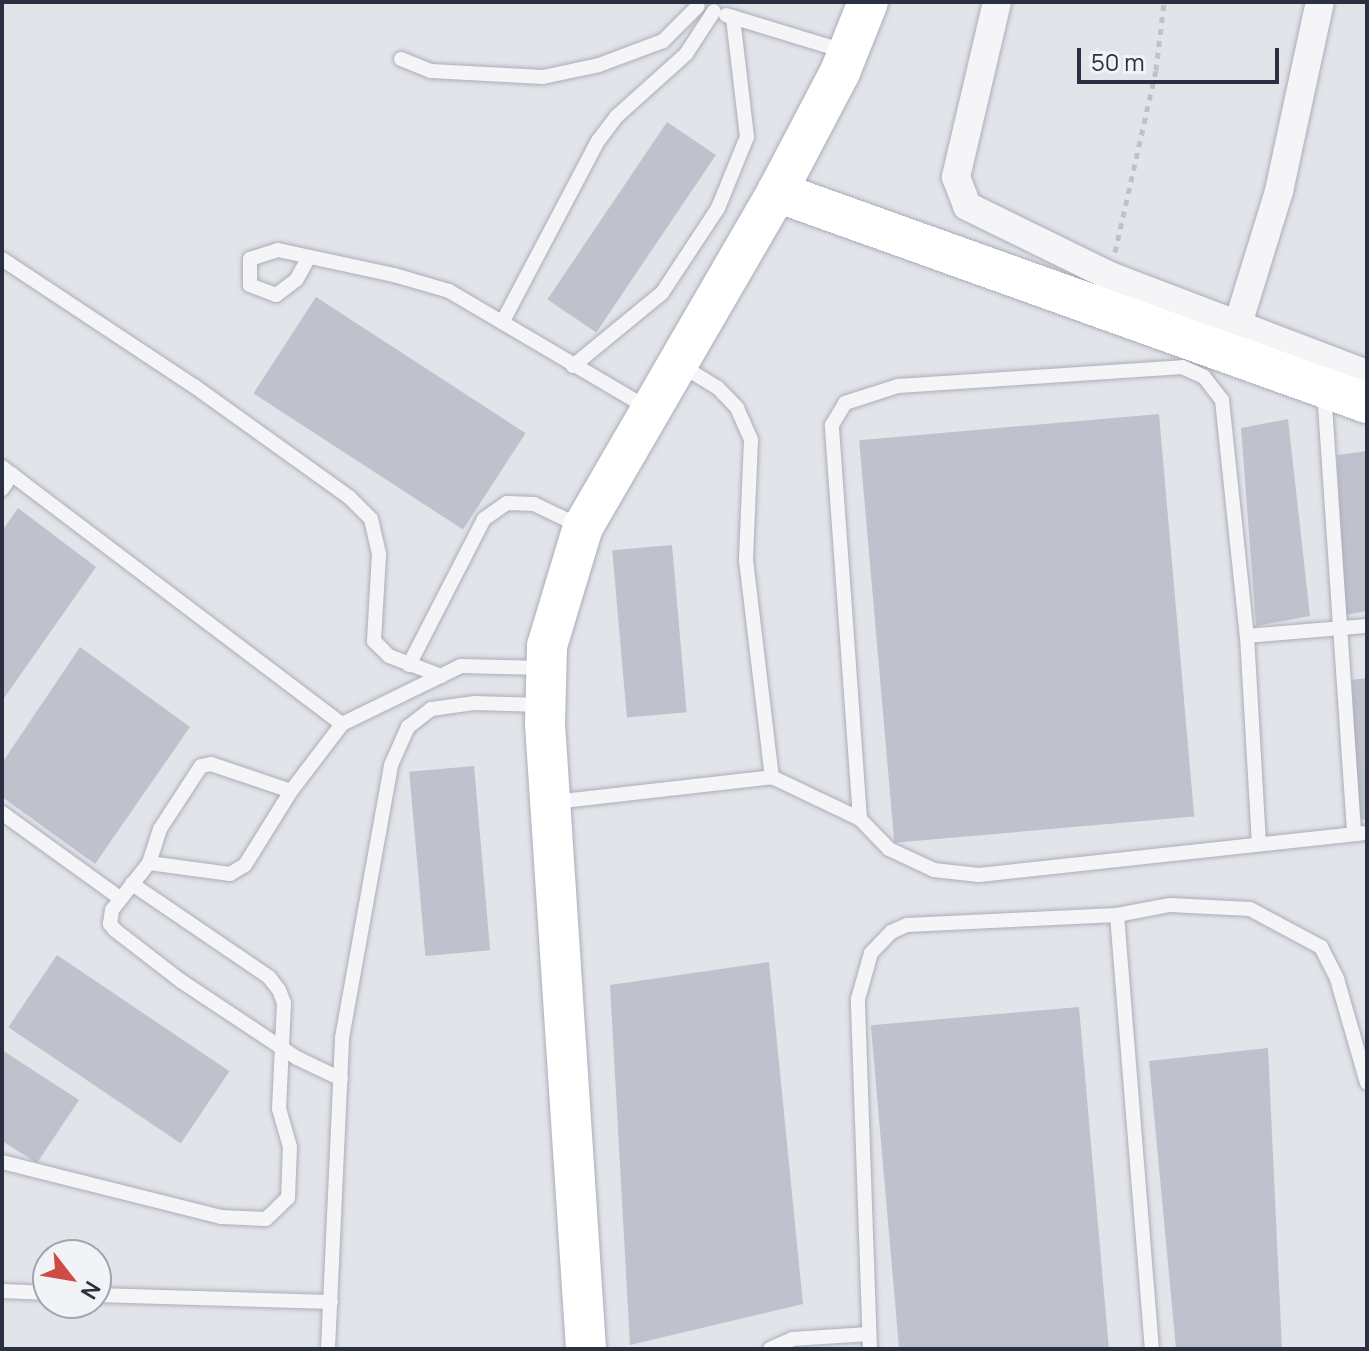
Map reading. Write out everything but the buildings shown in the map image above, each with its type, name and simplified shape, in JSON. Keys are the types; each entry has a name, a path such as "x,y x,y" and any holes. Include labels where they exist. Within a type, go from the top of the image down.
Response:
{"street":[{"path":"586,1349 545,687 583,527 675,361 777,192 848,53 868,2"},
{"path":"997,2 956,177 967,206 1110,276 1237,327 1367,374"},
{"path":"1237,327 1279,191 1320,2"},
{"path":"777,192 1367,403"}],"lane":[{"path":"401,59 431,71 543,77 599,65 663,41 692,4 848,53"},
{"path":"503,321 598,141 617,116 686,54 714,11"},
{"path":"573,366 662,293 718,208 747,137 733,17"},
{"path":"309,257 449,291 648,408"},
{"path":"2,259 194,386 371,519 379,554 374,641 409,665 441,676"},
{"path":"675,361 718,388 737,408 751,440 746,560 772,777"},
{"path":"860,819 832,425 845,403 914,385 1182,367 1204,377 1222,400 1247,636 1259,843"},
{"path":"550,803 772,777 860,819 889,849 923,865 979,875 1360,833 1337,628 1324,387"},
{"path":"2,489 7,470 342,724"},
{"path":"409,665 484,519 507,503 534,504 583,527"},
{"path":"1247,636 1367,626"},
{"path":"149,863 230,874 245,865 291,791 342,724 461,666 545,687"},
{"path":"328,1349 341,1079 349,990 391,765 408,727 431,709 545,687"},
{"path":"291,791 211,764 201,766 160,829 149,863 120,898 109,917 115,930 281,1048 341,1079"},
{"path":"2,813 120,898"},
{"path":"2,1162 221,1217 266,1219 288,1198 292,1179 279,1109 284,1003 269,977 132,884"},
{"path":"770,1349 792,1339 869,1341 858,999 871,953 891,932 907,925 1117,915 1170,905 1250,909 1294,928 1321,947 1337,979 1367,1083"},
{"path":"1117,915 1152,1349"},
{"path":"2,1291 32,1292"},
{"path":"112,1295 331,1302"}],"path":[{"path":"1110,276 1156,70 1164,2"}]}
